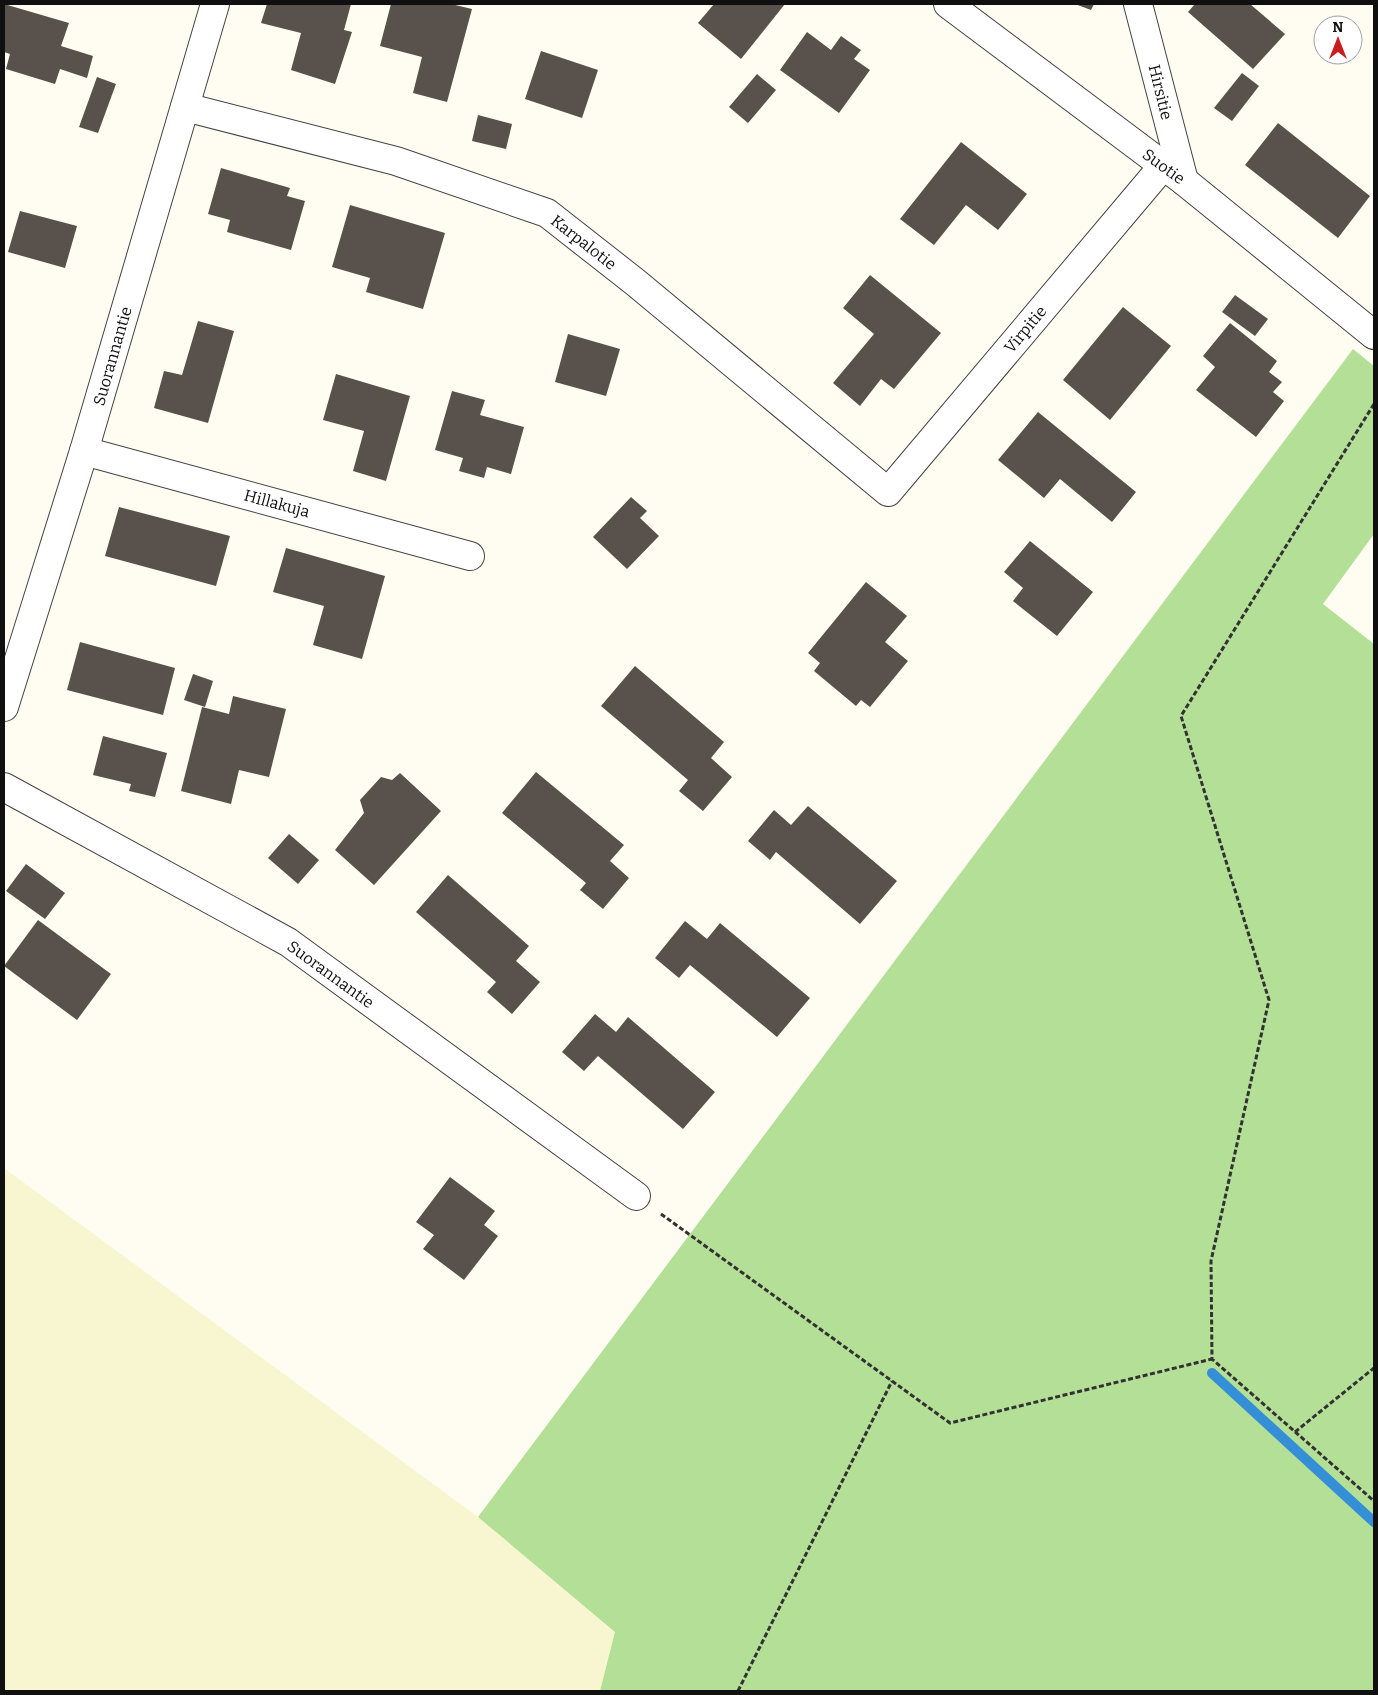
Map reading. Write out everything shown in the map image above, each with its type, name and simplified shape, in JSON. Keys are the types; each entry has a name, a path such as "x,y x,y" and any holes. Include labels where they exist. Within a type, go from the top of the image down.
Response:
{"street":[{"name":"Suorannantie","path":"4,707 84,451 215,4"},
{"name":"Suotie","path":"948,4 1173,173 1374,335"},
{"name":"Hirsitie","path":"1138,4 1173,173"},
{"name":"Karpalotie","path":"185,107 396,161 548,213 635,282 888,492"},
{"name":"Virpitie","path":"888,492 1173,173"},
{"name":"Hillakuja","path":"84,451 470,556"},
{"name":"Suorannantie","path":"4,787 288,942 636,1196"}],"path":[{"path":"1374,404 1181,716 1268,1000 1211,1262 1212,1358 1374,1501"},
{"path":"636,1196 950,1423 1212,1358"},
{"path":"1295,1432 1374,1368"},
{"path":"738,1691 892,1381"}],"shaded area":[{"path":"4,1168 478,1517 616,1632 600,1691 4,1691"}],"green space":[{"path":"1353,349 1374,366 1374,534 1323,604 1374,644 1374,1691 600,1691 615,1632 478,1517"}],"building":[{"path":"4,4 69,23 61,46 93,56 87,78 60,69 55,84 6,69 10,54 4,52"},
{"path":"267,4 351,4 344,30 352,32 335,84 291,70 301,33 261,23"},
{"path":"391,4 451,4 472,9 447,102 413,93 422,57 380,46"},
{"path":"714,4 785,4 741,59 698,23"},
{"path":"1075,4 1094,4 1091,10"},
{"path":"1195,4 1250,4 1285,34 1253,69 1188,12"},
{"path":"807,32 831,50 841,36 861,50 854,59 870,70 839,113 780,70"},
{"path":"541,51 598,70 582,118 525,99"},
{"path":"1242,73 1259,86 1232,121 1214,108"},
{"path":"757,74 776,90 748,123 729,107"},
{"path":"97,77 116,84 98,133 79,127"},
{"path":"478,115 512,124 506,149 472,141"},
{"path":"1278,123 1370,196 1338,238 1245,165"},
{"path":"961,142 1027,194 998,230 966,205 934,245 900,219"},
{"path":"221,168 290,188 287,196 305,201 291,250 227,232 230,220 208,214"},
{"path":"350,205 445,233 423,309 366,292 370,278 332,267"},
{"path":"20,211 77,226 65,268 8,252"},
{"path":"870,275 941,333 894,389 881,379 860,406 833,383 874,334 843,308"},
{"path":"1235,295 1268,319 1255,336 1222,312"},
{"path":"1123,307 1171,346 1110,420 1063,380"},
{"path":"198,321 234,331 208,423 154,408 164,371 182,375"},
{"path":"1230,323 1277,361 1269,372 1282,382 1273,392 1284,401 1256,437 1196,390 1215,367 1203,356"},
{"path":"568,334 620,349 606,396 555,382"},
{"path":"336,374 410,396 386,481 353,471 364,431 323,420"},
{"path":"452,391 485,400 480,415 524,427 511,474 487,467 484,478 459,471 463,458 435,450"},
{"path":"1038,412 1136,492 1112,522 1060,479 1044,498 998,460"},
{"path":"631,497 647,511 640,518 659,536 627,569 593,537"},
{"path":"119,507 230,536 216,586 105,556"},
{"path":"1030,541 1093,592 1057,636 1013,601 1023,588 1004,572"},
{"path":"286,548 385,576 362,659 313,645 324,606 273,592"},
{"path":"866,582 907,616 885,642 908,661 870,707 861,700 856,706 814,671 820,663 808,653"},
{"path":"80,642 175,668 163,715 67,690"},
{"path":"635,666 724,742 711,758 732,777 703,811 679,791 688,780 601,706"},
{"path":"193,674 213,681 205,707 184,700"},
{"path":"233,696 286,709 269,777 239,770 231,804 181,791 202,707 229,714"},
{"path":"103,736 167,753 155,797 129,791 131,784 93,775"},
{"path":"536,772 624,845 610,861 629,878 603,909 580,890 586,883 502,813"},
{"path":"400,773 441,811 374,885 335,850 364,813 360,800 381,777 392,780"},
{"path":"808,806 897,881 860,924 776,852 770,860 748,841 774,810 791,825"},
{"path":"289,834 319,860 298,884 268,858"},
{"path":"26,864 65,893 45,919 6,891"},
{"path":"448,875 529,946 516,961 540,982 512,1014 487,992 496,982 416,912"},
{"path":"38,920 111,974 77,1020 4,966"},
{"path":"685,921 707,939 720,923 810,998 777,1037 690,965 679,978 655,958"},
{"path":"595,1014 616,1032 628,1017 715,1092 683,1129 598,1056 584,1071 562,1052"},
{"path":"450,1177 495,1211 484,1225 498,1236 464,1280 423,1249 434,1235 416,1222"}],"waterway":[{"path":"1212,1373 1374,1522"}]}
